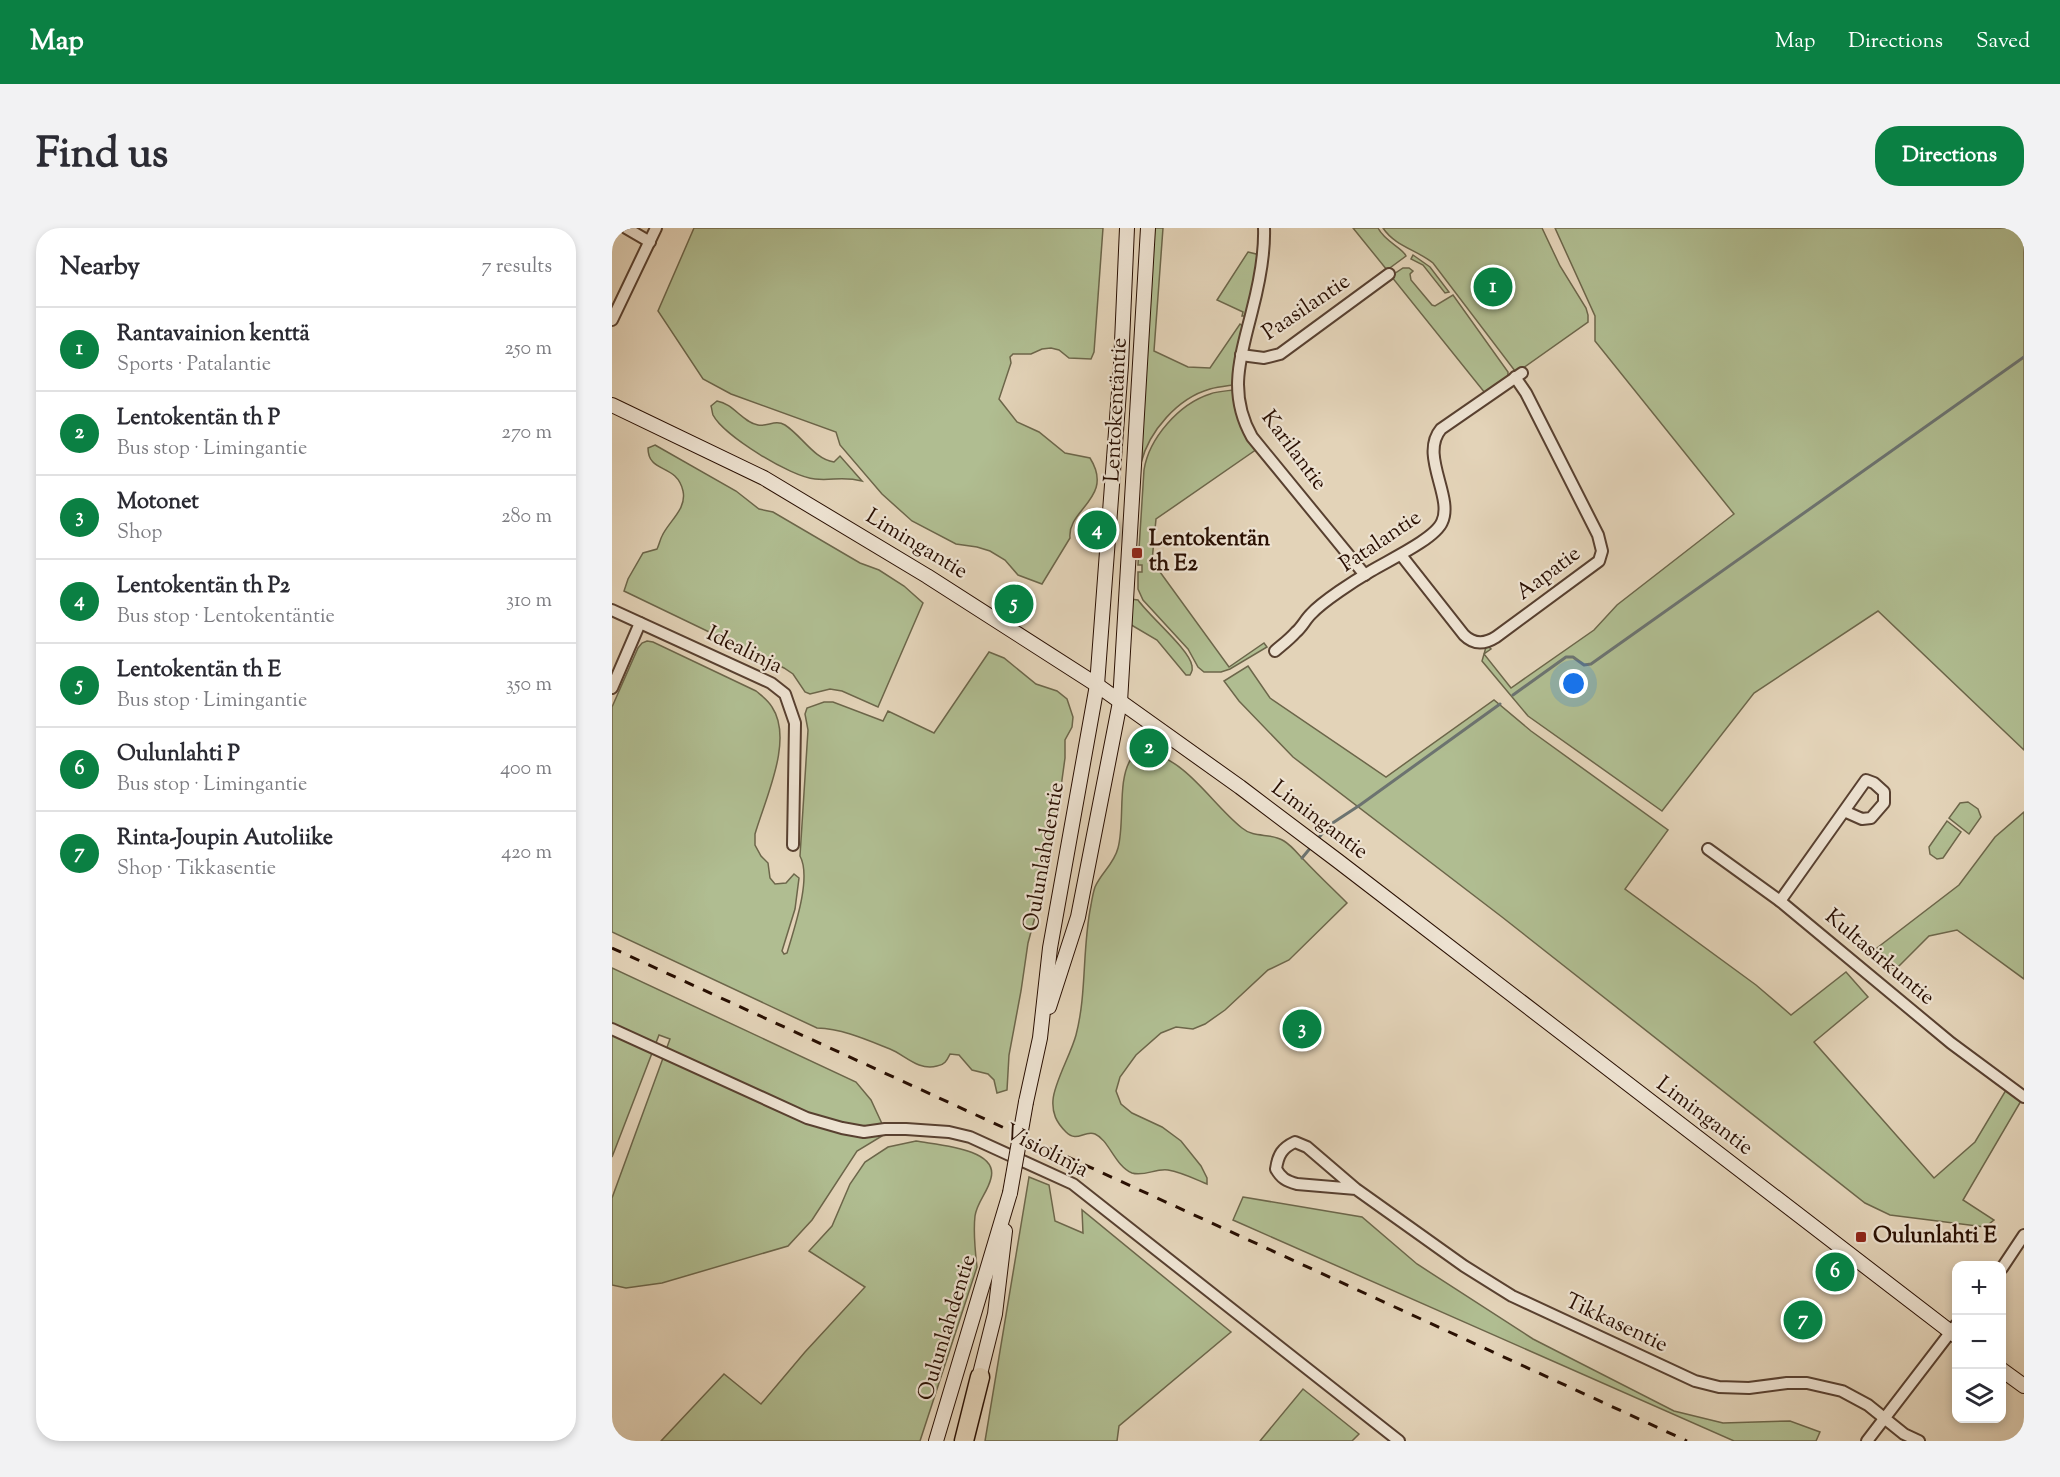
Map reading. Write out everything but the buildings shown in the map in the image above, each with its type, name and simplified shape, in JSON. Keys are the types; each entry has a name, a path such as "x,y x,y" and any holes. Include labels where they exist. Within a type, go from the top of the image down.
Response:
{"highway":[{"path":"962,1441 980,1377"}],"main road":[{"name":"Lentokentäntie","path":"1097,685 1121,365 1127,228"},
{"name":"Lentokentäntie","path":"1120,702 1148,228"},
{"name":"Limingantie","path":"612,405 764,478 927,576 1097,685 1240,787 1952,1329"},
{"name":"Oulunlahdentie","path":"1040,1038 1050,948 1097,685"},
{"name":"Oulunlahdentie","path":"980,1377 995,1314 1010,1193 1026,1102 1040,1038 1078,917 1120,702"},
{"name":"Oulunlahdentie","path":"936,1441 1010,1193"},
{"path":"2006,1373 2024,1386"}],"street":[{"path":"626,228 650,242"},
{"path":"612,320 656,228"},
{"name":"Karilantie","path":"1264,228 1259,281 1241,355 1238,380 1238,397 1244,420 1252,437 1365,575"},
{"name":"Paasilantie","path":"1241,355 1264,358 1280,354 1389,273"},
{"name":"Patalantie","path":"1275,651 1296,633 1310,615 1365,575 1401,555 1425,538 1443,521 1444,509 1432,445 1437,434 1440,429 1518,375"},
{"name":"Aapatie","path":"1401,555 1464,635 1478,643 1490,641 1496,637 1599,561 1602,551 1598,536 1518,375"},
{"name":"Idealinja","path":"612,610 771,683 785,694 795,723 793,845"},
{"path":"612,688 640,623"},
{"path":"1780,901 1844,811"},
{"name":"Kultasirkuntie","path":"1708,849 1780,901 1951,1043 2024,1097"},
{"name":"Visiolinja","path":"612,1029 807,1118 864,1132 906,1129 949,1132 970,1137 1073,1184 1400,1441"},
{"name":"Tikkasentie","path":"1356,1188 1287,1182 1276,1169 1278,1156 1285,1147 1295,1142 1307,1147 1356,1188 1464,1266 1512,1296 1682,1376 1719,1387 1749,1388 1788,1383 1819,1385 1842,1391 1904,1434 1919,1441"},
{"path":"2006,1261 2024,1235"},
{"path":"1867,1441 1952,1335"}],"green space":[{"path":"694,228 1103,228 1094,352 1091,359 1069,358 1059,350 1051,348 1031,354 1013,354 1010,357 1011,363 999,399 1017,422 1039,432 1065,453 1090,458 1096,472 1097,483 1094,493 1075,519 1070,538 1042,584 1018,575 1005,560 990,551 956,544 912,521 882,494 840,445 836,432 731,394 703,379 658,311"},
{"path":"1152,228 1163,228 1154,351 1188,367 1210,368 1240,324 1244,327 1233,385 1198,393 1176,408 1166,417 1151,439 1141,463"},
{"path":"1353,228 1378,228 1406,256 1387,270"},
{"path":"1383,228 1542,228 1560,266 1586,308 1588,322 1519,371 1515,371 1433,263 1400,244"},
{"path":"1555,228 2024,228 2024,750 1878,611 1754,693 1662,811 1528,716 1482,661 1484,654 1511,688 1594,630 1617,605 1734,514 1595,341 1595,316"},
{"path":"1248,252 1258,257 1247,316 1242,316 1243,312 1217,300"},
{"path":"1413,255 1430,267 1449,292 1445,293 1423,265 1411,259"},
{"path":"1403,268 1413,271 1410,274 1411,280 1432,305 1435,306 1453,295 1508,372 1508,377 1485,393 1391,276"},
{"path":"1234,390 1257,449 1156,519 1152,561 1229,667 1264,643 1267,647 1230,669 1221,672 1204,672 1198,667 1188,649 1143,600 1138,589 1138,572 1142,572 1142,565 1138,565 1144,470 1152,446 1177,414 1198,399 1216,392"},
{"path":"717,401 752,423 785,425 814,452 827,460 834,462 840,456 862,481 804,477 775,463 744,444 720,424 713,415 711,406"},
{"path":"655,445 736,491 759,509 773,512 860,563 879,570 904,586 923,603 878,707 842,691 830,689 810,694 805,692 793,674 784,668 624,591 643,553 657,549 665,530 677,515 684,497 680,482 675,476 657,466 649,456 648,448"},
{"path":"1130,599 1138,600 1184,651 1192,666 1190,675 1186,675 1157,640 1128,623"},
{"path":"647,641 756,691 765,698 778,720 780,736 776,770 755,834 755,845 768,863 770,878 775,884 786,883 794,874 799,878 795,909 782,951 784,954 787,953 794,931 803,890 804,877 800,856 808,730 805,714 807,708 824,702 833,702 883,721 888,711 934,733 989,652 1004,658 1036,684 1057,691 1067,699 1073,717 1072,727 1065,740 1065,758 1057,816 1042,891 1028,943 1009,1055 1007,1090 997,1093 994,1080 988,1074 972,1070 959,1055 950,1054 940,1065 930,1067 918,1064 863,1038 836,1030 817,1028 612,932 612,707 638,648"},
{"path":"1486,647 1491,649 1484,654"},
{"path":"1248,666 1270,698 1386,777 1494,700 1531,731 1668,830 1625,889 1756,985 1791,1015 1846,972 1868,997 1814,1042 1934,1178 1975,1142 2006,1090 2021,1101 1963,1200 1994,1220 1985,1227 1890,1215 1865,1203 1502,917 1293,757 1239,701 1224,681"},
{"path":"1147,751 1162,756 1187,773 1242,828 1257,835 1279,838 1287,843 1347,903 1289,960 1268,970 1225,1010 1205,1024 1193,1029 1176,1027 1161,1033 1136,1055 1120,1077 1116,1091 1121,1104 1132,1113 1162,1127 1181,1141 1201,1166 1207,1178 1207,1184 1168,1170 1132,1173 1121,1165 1100,1137 1091,1133 1074,1136 1066,1132 1057,1121 1053,1109 1056,1085 1076,1035 1083,987 1088,921 1095,887 1114,859 1118,848 1124,778 1127,768 1134,755"},
{"path":"1968,802 1978,809 1981,817 1969,834 1949,818 1960,803"},
{"path":"2024,812 2024,979 1957,930 1929,936 1895,970 1873,951 1959,885 1995,837"},
{"path":"1947,821 1961,832 1943,858 1937,859 1930,854 1929,847"},
{"path":"612,968 856,1082 871,1100 884,1128 882,1136 857,1151 812,1220 788,1246 662,1283 626,1288 612,1285 612,1198 670,1039 659,1035 612,1157"},
{"path":"916,1141 976,1154 991,1168 990,1183 975,1216 977,1267 920,1441 661,1441 724,1374 761,1404 865,1287 809,1251 832,1226 850,1184 865,1162 888,1147"},
{"path":"1029,1177 1049,1185 1055,1221 1083,1233 1082,1210 1231,1332 1119,1426 1117,1441 985,1441"},
{"path":"1243,1197 1362,1217 1417,1264 1533,1339 1674,1411 1723,1423 1790,1421 1820,1432 1816,1441 1734,1441 1233,1220"},
{"path":"1303,1389 1359,1434 1352,1441 1260,1441"}],"waterway":[{"path":"1513,695 1566,657 1573,657 1584,665 1591,664 2024,357"},
{"path":"1317,840 1328,826 1500,704"},
{"path":"1302,858 1312,846"}],"railway":[{"path":"612,948 1687,1441"}],"place":[{"name":"Rantavainion kenttä","path":"1493,287"},
{"name":"Lentokentän th P2","path":"1097,530"},
{"name":"Lentokentän th E2","path":"1137,553"},
{"name":"Lentokentän th E","path":"1014,604"},
{"name":"Lentokentän th P","path":"1149,748"},
{"name":"Motonet","path":"1302,1029"},
{"name":"Oulunlahti E","path":"1861,1237"},
{"name":"Oulunlahti P","path":"1835,1272"},
{"name":"Rinta-Joupin Autoliike","path":"1803,1320"}]}
